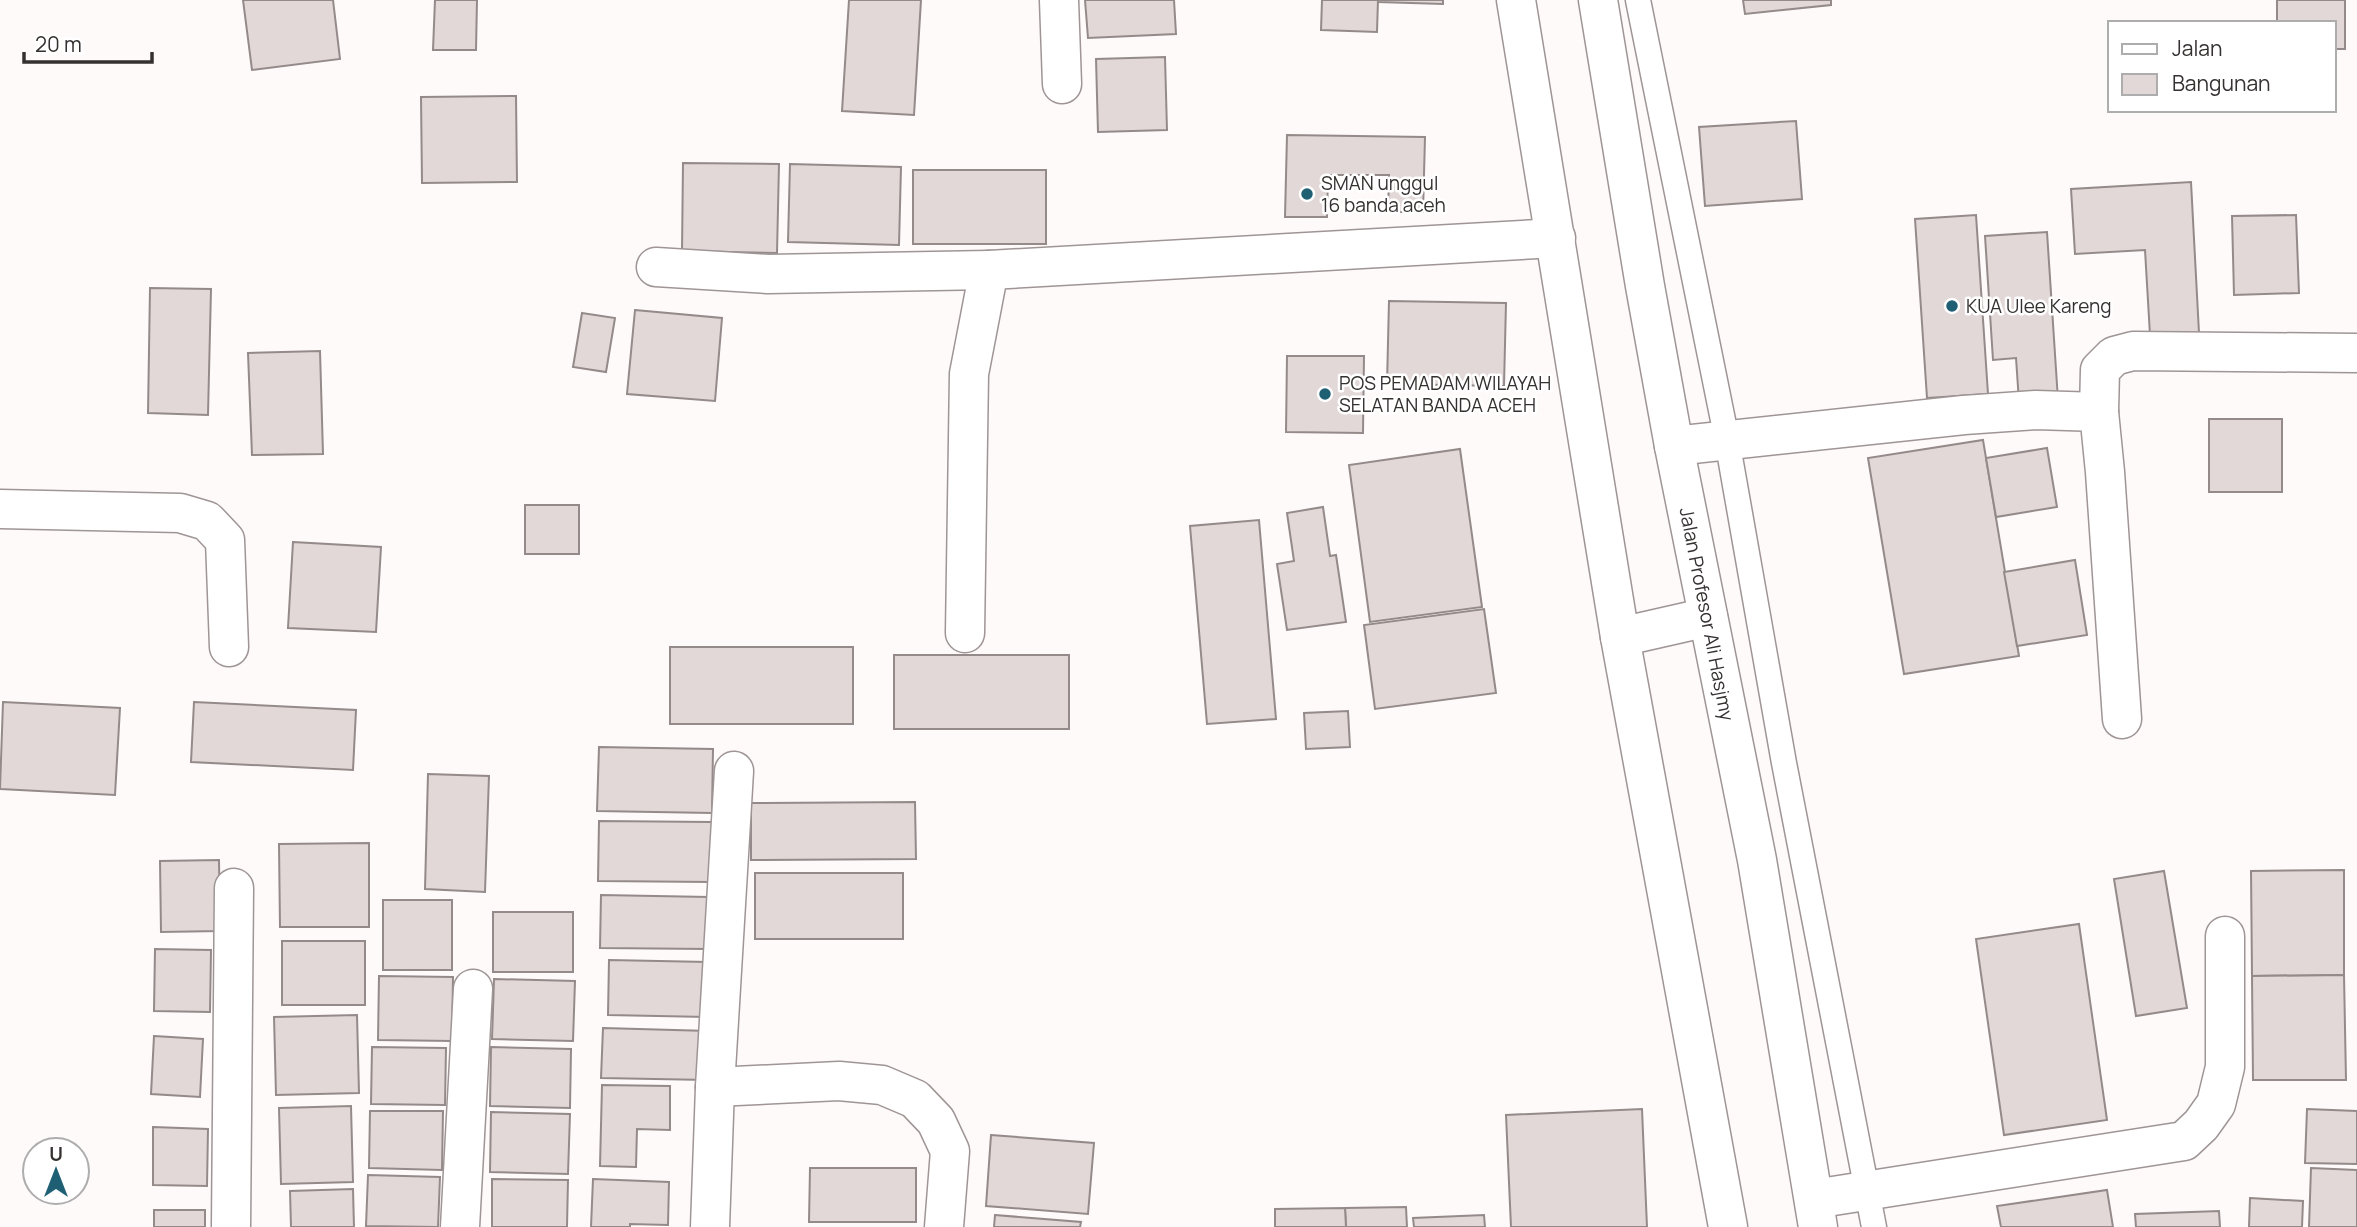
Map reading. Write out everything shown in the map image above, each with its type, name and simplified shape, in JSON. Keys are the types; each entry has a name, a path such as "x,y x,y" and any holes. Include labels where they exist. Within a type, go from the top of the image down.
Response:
{"street":[{"path":"1059,0 1062,84"},
{"path":"1516,0 1620,637 1728,1227"},
{"name":"Jalan Profesor Ali Hasjmy","path":"1598,0 1674,446 1757,860 1816,1213"},
{"path":"656,267 768,274 989,270 1556,238"},
{"path":"965,633 970,374 989,270"},
{"path":"2122,719 2099,412 2100,370 2113,356 2133,351 2357,353"},
{"path":"1674,446 2024,411 2099,412"},
{"path":"0,509 180,513 208,522 225,540 229,647"},
{"path":"1620,637 1707,617"},
{"path":"710,1227 715,1087 734,771"},
{"path":"230,1227 234,888"},
{"path":"1816,1213 1871,1209 2184,1141 2201,1125 2216,1104 2225,1067 2225,936"},
{"path":"460,1227 473,989"},
{"path":"715,1087 839,1081 881,1085 915,1099 936,1121 950,1151 944,1227"}],"lane":[{"path":"1637,0 1727,440 1784,763 1871,1209"}],"building":[{"path":"243,0 333,0 340,59 252,70"},
{"path":"435,0 477,0 476,50 433,50"},
{"path":"849,0 921,0 914,115 842,111"},
{"path":"1085,0 1174,0 1176,34 1088,38"},
{"path":"1322,0 1378,0 1377,32 1321,30"},
{"path":"1443,0 1443,4 1378,2"},
{"path":"1743,0 1831,0 1831,5 1745,14"},
{"path":"2277,0 2345,0 2345,49 2336,49 2336,21 2277,21"},
{"path":"1165,57 1167,130 1098,132 1096,59"},
{"path":"516,96 517,182 422,183 421,97"},
{"path":"1796,121 1802,199 1705,206 1699,127"},
{"name":"SMAN unggul 16 banda aceh","path":"1287,135 1425,137 1423,212 1388,212 1389,175 1328,175 1327,217 1285,217"},
{"path":"683,163 779,164 777,253 682,251"},
{"path":"790,164 901,167 899,245 788,242"},
{"path":"913,170 1046,170 1046,244 913,244"},
{"path":"2191,182 2199,333 2150,335 2145,250 2075,254 2071,189"},
{"name":"KUA Ulee Kareng","path":"1976,215 1988,394 1927,398 1915,219"},
{"path":"2296,215 2299,293 2234,295 2232,216"},
{"path":"2047,232 2058,400 2019,402 2016,358 1993,360 1985,236"},
{"path":"150,288 211,289 208,415 148,413"},
{"path":"1389,301 1506,303 1504,386 1387,384"},
{"path":"635,310 722,318 715,401 627,394"},
{"path":"582,313 615,318 606,372 573,367"},
{"path":"320,351 323,454 252,455 248,353"},
{"name":"POS PEMADAM WILAYAH SELATAN BANDA ACEH","path":"1287,356 1364,356 1363,433 1286,432"},
{"path":"2209,419 2282,419 2282,492 2209,492"},
{"path":"1983,440 2019,656 1904,674 1868,458"},
{"path":"2047,448 2057,507 1996,517 1986,458"},
{"path":"1460,449 1482,607 1370,622 1349,465"},
{"path":"525,505 579,505 579,554 525,554"},
{"path":"1323,507 1330,556 1336,555 1346,622 1287,630 1277,564 1294,561 1287,513"},
{"path":"1259,520 1276,719 1207,724 1190,526"},
{"path":"293,542 381,547 376,632 288,628"},
{"path":"2075,560 2087,635 2017,646 2004,572"},
{"path":"1484,609 1496,693 1375,709 1364,625"},
{"path":"670,647 853,647 853,724 670,724"},
{"path":"894,655 1069,655 1069,729 894,729"},
{"path":"3,702 120,708 115,795 0,789"},
{"path":"194,702 356,710 353,770 191,762"},
{"path":"1348,711 1350,747 1306,749 1304,713"},
{"path":"599,747 713,749 712,813 597,811"},
{"path":"428,774 489,776 485,892 425,889"},
{"path":"915,802 916,859 751,860 751,803"},
{"path":"599,821 712,822 711,882 598,881"},
{"path":"369,843 369,927 280,927 279,844"},
{"path":"219,860 220,931 161,932 160,861"},
{"path":"2344,870 2344,975 2252,976 2251,871"},
{"path":"2164,871 2187,1008 2136,1016 2114,879"},
{"path":"755,873 903,873 903,939 755,939"},
{"path":"601,895 709,897 708,949 600,948"},
{"path":"383,900 452,900 452,970 383,970"},
{"path":"493,912 573,912 573,972 493,972"},
{"path":"2079,924 2107,1120 2004,1135 1976,939"},
{"path":"282,941 365,941 365,1005 282,1005"},
{"path":"155,949 211,950 210,1012 154,1011"},
{"path":"609,960 708,962 707,1017 608,1015"},
{"path":"2344,975 2346,1080 2253,1080 2252,976"},
{"path":"379,976 453,977 452,1041 378,1040"},
{"path":"494,979 575,981 573,1041 492,1039"},
{"path":"357,1015 359,1093 276,1095 274,1017"},
{"path":"603,1028 709,1031 708,1080 601,1078"},
{"path":"154,1036 203,1039 200,1097 151,1094"},
{"path":"372,1047 446,1048 445,1105 371,1104"},
{"path":"491,1047 571,1049 570,1108 490,1106"},
{"path":"602,1085 670,1086 670,1130 637,1129 636,1167 600,1166"},
{"path":"351,1106 353,1182 281,1184 279,1108"},
{"path":"1642,1109 1647,1227 1511,1227 1506,1115"},
{"path":"2307,1109 2357,1111 2357,1164 2305,1163"},
{"path":"370,1111 443,1111 442,1170 369,1168"},
{"path":"491,1112 570,1114 568,1174 490,1172"},
{"path":"153,1127 208,1129 207,1186 153,1185"},
{"path":"991,1135 1094,1143 1088,1214 986,1206"},
{"path":"810,1168 916,1168 916,1222 809,1222"},
{"path":"2311,1168 2357,1170 2357,1227 2309,1227"},
{"path":"368,1175 440,1177 438,1227 366,1226"},
{"path":"492,1179 568,1180 567,1227 492,1227"},
{"path":"593,1179 669,1182 668,1225 591,1227"},
{"path":"353,1189 354,1227 291,1227 290,1191"},
{"path":"2107,1190 2113,1227 2001,1227 1997,1206"},
{"path":"2250,1198 2303,1201 2302,1227 2249,1227"},
{"path":"1406,1207 1407,1227 1346,1227 1345,1208"},
{"path":"1345,1208 1346,1227 1275,1227 1275,1209"},
{"path":"154,1210 205,1210 205,1227 154,1227"},
{"path":"2219,1211 2220,1227 2136,1227 2135,1214"},
{"path":"995,1215 1081,1222 1080,1227 994,1227"},
{"path":"1484,1215 1485,1227 1414,1227 1413,1218"}],"place":[{"name":"SMAN unggul 16 banda aceh","path":"1307,194"},
{"name":"KUA Ulee Kareng","path":"1952,306"},
{"name":"POS PEMADAM WILAYAH SELATAN BANDA ACEH","path":"1325,394"}]}
